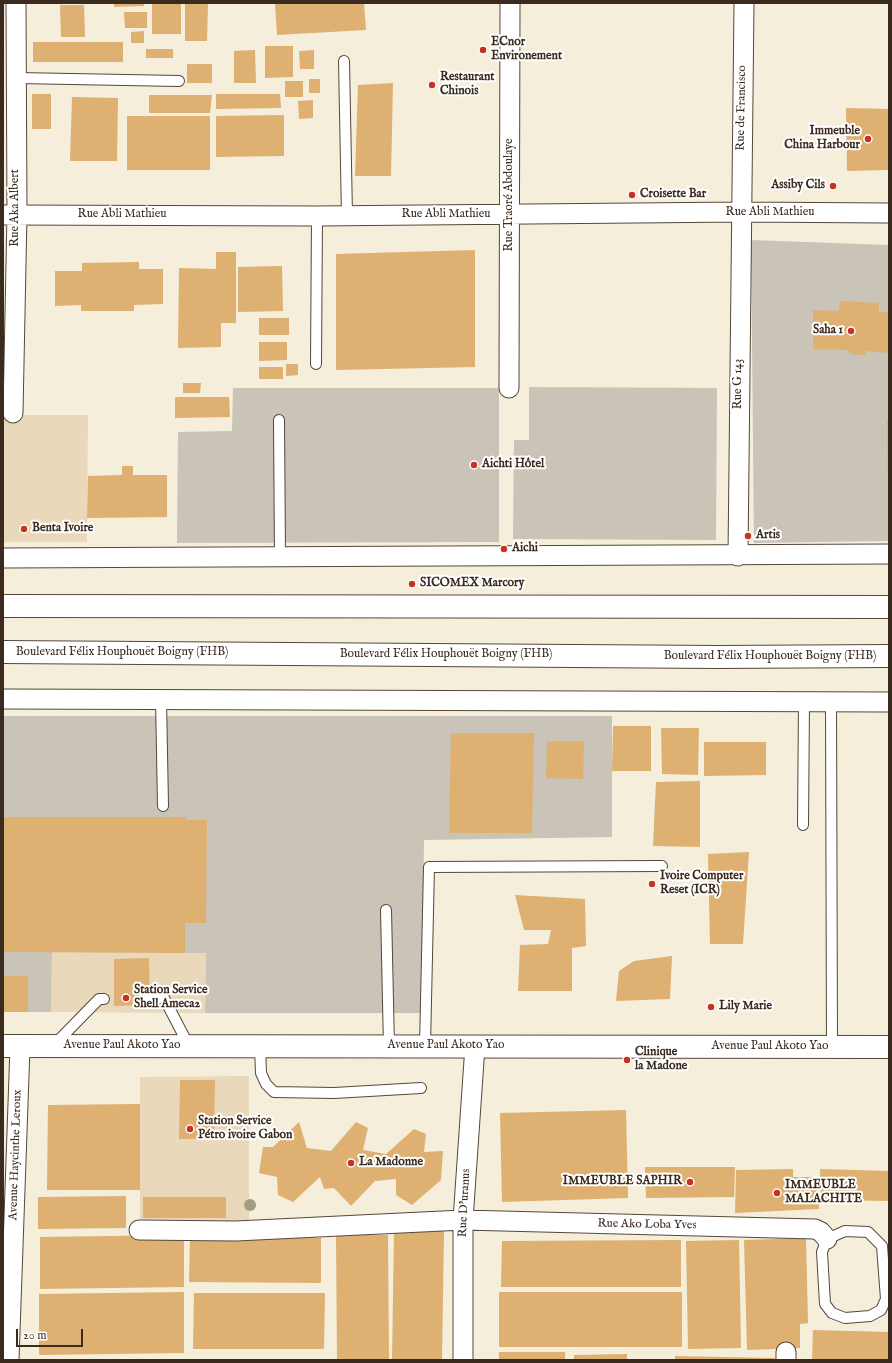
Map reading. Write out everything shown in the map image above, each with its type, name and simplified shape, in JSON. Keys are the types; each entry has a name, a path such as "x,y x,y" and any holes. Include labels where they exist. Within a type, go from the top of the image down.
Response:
{"main road":[{"path":"3,606 889,607"},
{"name":"Boulevard Félix Houphouët Boigny (FHB)","path":"3,652 717,657 889,656"},
{"name":"Avenue Paul Akoto Yao","path":"11,1046 889,1047"}],"street":[{"name":"Rue Aka Albert","path":"13,413 10,214 17,78 16,3"},
{"name":"Rue Traoré Abdoulaye","path":"509,388 510,3"},
{"name":"Rue de Francisco","path":"741,212 744,3"},
{"name":"Rue Abli Mathieu","path":"10,214 347,216 741,212 889,213"},
{"name":"Rue G 143","path":"738,556 741,212"},
{"path":"3,558 738,556 889,554"},
{"path":"3,699 889,702"},
{"name":"Avenue Haycinthe Leroux","path":"9,1360 11,1046"},
{"name":"Rue D'uranus","path":"463,1360 463,1220 476,1046"},
{"name":"Rue Ako Loba Yves","path":"139,1230 236,1231 463,1220 815,1229 821,1232 827,1239"}],"lane":[{"path":"344,61 347,216"},
{"path":"17,78 179,81"},
{"path":"316,364 317,216"},
{"path":"279,420 280,557"},
{"path":"160,699 163,806"},
{"path":"803,825 804,701"},
{"path":"831,702 832,1047"},
{"path":"425,1046 429,867 662,866"},
{"path":"386,910 389,1047"},
{"path":"143,998 164,998 189,1046"},
{"path":"52,1046 98,999 104,999"},
{"path":"260,1046 261,1073 266,1084 274,1092 334,1093 421,1088"},
{"path":"845,1231 868,1232 882,1246 886,1299 881,1310 870,1316 845,1318 832,1313 825,1304 822,1252 827,1239 845,1231"}],"shaded area":[{"path":"751,240 889,245 889,541 754,543"},
{"path":"529,387 717,388 716,540 513,539 514,440 529,440"},
{"path":"233,388 499,388 499,542 177,543 178,432 232,431"},
{"path":"3,415 88,415 87,542 3,542"},
{"path":"3,716 612,716 612,837 424,840 422,1013 205,1013 206,953 52,952 51,1012 3,1012"},
{"path":"52,952 206,953 205,1013 51,1012"},
{"path":"249,1076 249,1221 140,1222 140,1077"}],"building":[{"path":"114,3 144,3 144,6 114,7"},
{"path":"152,3 181,3 181,34 152,34"},
{"path":"185,3 208,3 207,41 185,41"},
{"path":"275,3 364,3 366,30 277,35"},
{"path":"60,5 84,5 85,37 61,37"},
{"path":"124,12 147,12 147,28 125,28"},
{"path":"144,31 144,43 131,43 131,32"},
{"path":"33,42 123,42 123,62 33,62"},
{"path":"265,46 293,46 293,77 265,78"},
{"path":"146,49 173,49 173,58 146,58"},
{"path":"255,50 256,83 234,83 234,51"},
{"path":"314,50 314,69 300,69 299,51"},
{"path":"187,64 212,64 212,83 187,83"},
{"path":"309,79 320,79 320,93 309,93"},
{"path":"285,81 303,81 303,97 285,97"},
{"path":"393,83 391,176 355,176 358,85"},
{"path":"32,94 51,94 51,129 32,129"},
{"path":"216,94 280,94 281,108 216,109"},
{"path":"149,95 212,95 210,113 149,113"},
{"path":"72,97 118,98 117,161 70,161"},
{"path":"313,100 313,118 299,119 298,101"},
{"name":"Immeuble China Harbour","path":"846,108 889,109 889,170 847,171"},
{"path":"284,115 284,156 216,157 216,116"},
{"path":"127,116 210,116 210,170 127,170"},
{"path":"475,250 475,367 336,370 336,254"},
{"path":"216,252 236,252 236,323 221,323 221,347 178,348 179,268 216,269"},
{"path":"139,262 139,269 163,269 163,304 134,305 134,311 81,311 81,305 55,306 55,271 82,271 82,263"},
{"path":"282,266 283,311 238,312 238,267"},
{"name":"Saha 1","path":"840,301 879,303 879,312 889,312 889,353 866,351 865,355 849,354 849,350 813,349 813,310 839,311"},
{"path":"259,318 289,318 289,335 259,335"},
{"path":"259,342 287,342 287,360 259,361"},
{"path":"286,364 298,364 298,375 286,376"},
{"path":"259,367 283,367 283,379 259,379"},
{"path":"183,383 201,383 200,393 183,393"},
{"path":"175,397 229,397 230,417 175,418"},
{"path":"887,420 889,420 889,486 888,486"},
{"path":"122,466 133,466 133,475 167,475 167,517 87,518 88,476 122,475"},
{"path":"613,726 651,726 651,771 612,771"},
{"path":"661,728 699,728 698,775 662,774"},
{"path":"451,733 534,733 532,833 449,833"},
{"path":"547,741 584,741 583,779 546,778"},
{"path":"704,742 766,742 766,775 704,776"},
{"path":"700,781 700,847 653,846 656,782"},
{"path":"3,817 186,817 186,820 207,820 206,923 185,923 185,953 3,952"},
{"path":"749,852 743,944 710,944 708,854"},
{"path":"515,895 585,899 586,946 572,948 572,991 518,991 520,945 548,944 551,930 524,930"},
{"path":"672,956 670,999 616,1001 619,971 634,961"},
{"path":"149,958 150,1005 114,1006 114,959"},
{"path":"3,976 28,976 28,1012 3,1012"},
{"path":"180,1080 215,1080 214,1139 179,1139"},
{"path":"140,1104 140,1190 47,1190 48,1105"},
{"path":"626,1110 628,1198 502,1202 500,1113"},
{"name":"La Madonne","path":"299,1122 307,1148 331,1151 356,1122 368,1128 363,1150 386,1154 414,1129 426,1134 424,1152 443,1151 441,1180 412,1205 396,1195 396,1179 375,1181 351,1206 334,1188 324,1189 320,1177 293,1202 278,1195 277,1177 259,1173 263,1147 273,1147"},
{"name":"IMMEUBLE SAPHIR","path":"645,1167 735,1167 734,1197 646,1198"},
{"name":"IMMEUBLE MALACHITE","path":"793,1169 793,1177 818,1177 819,1209 735,1213 736,1170"},
{"path":"820,1169 889,1171 889,1201 821,1200"},
{"path":"126,1196 126,1228 38,1229 38,1197"},
{"path":"143,1197 226,1197 226,1218 143,1218"},
{"path":"394,1231 444,1231 442,1360 392,1360"},
{"path":"184,1235 184,1287 40,1289 40,1237"},
{"path":"336,1235 388,1235 389,1360 337,1360"},
{"path":"190,1237 321,1238 321,1283 189,1282"},
{"path":"806,1238 808,1323 800,1324 800,1348 747,1350 744,1240"},
{"path":"681,1240 681,1287 501,1287 502,1241"},
{"path":"739,1240 741,1348 688,1349 686,1241"},
{"path":"184,1292 184,1353 39,1355 39,1294"},
{"path":"499,1292 682,1292 682,1347 499,1347"},
{"path":"194,1293 325,1293 324,1349 193,1349"},
{"path":"813,1330 889,1332 889,1360 812,1360"},
{"path":"499,1352 565,1352 565,1360 499,1360"},
{"path":"627,1354 627,1360 574,1360 574,1355"},
{"path":"675,1356 775,1358 775,1360 675,1360"}],"place":[{"name":"ECnor Environement","path":"483,50"},
{"name":"Restaurant Chinois","path":"432,85"},
{"name":"Immeuble China Harbour","path":"868,139"},
{"name":"Assiby Cils","path":"833,186"},
{"name":"Croisette Bar","path":"632,195"},
{"name":"Saha 1","path":"851,331"},
{"name":"Aichti Hôtel","path":"474,465"},
{"name":"Benta Ivoire","path":"24,529"},
{"name":"Artis","path":"748,536"},
{"name":"Aichi","path":"504,549"},
{"name":"SICOMEX Marcory","path":"412,584"},
{"name":"Ivoire Computer Reset (ICR)","path":"652,884"},
{"name":"Station Service Shell Ameca2","path":"126,998"},
{"name":"Lily Marie","path":"711,1007"},
{"name":"Clinique la Madone","path":"627,1060"},
{"name":"Station Service Pétro ivoire Gabon","path":"190,1129"},
{"name":"La Madonne","path":"351,1163"},
{"name":"IMMEUBLE SAPHIR","path":"690,1182"},
{"name":"IMMEUBLE MALACHITE","path":"777,1193"}]}
